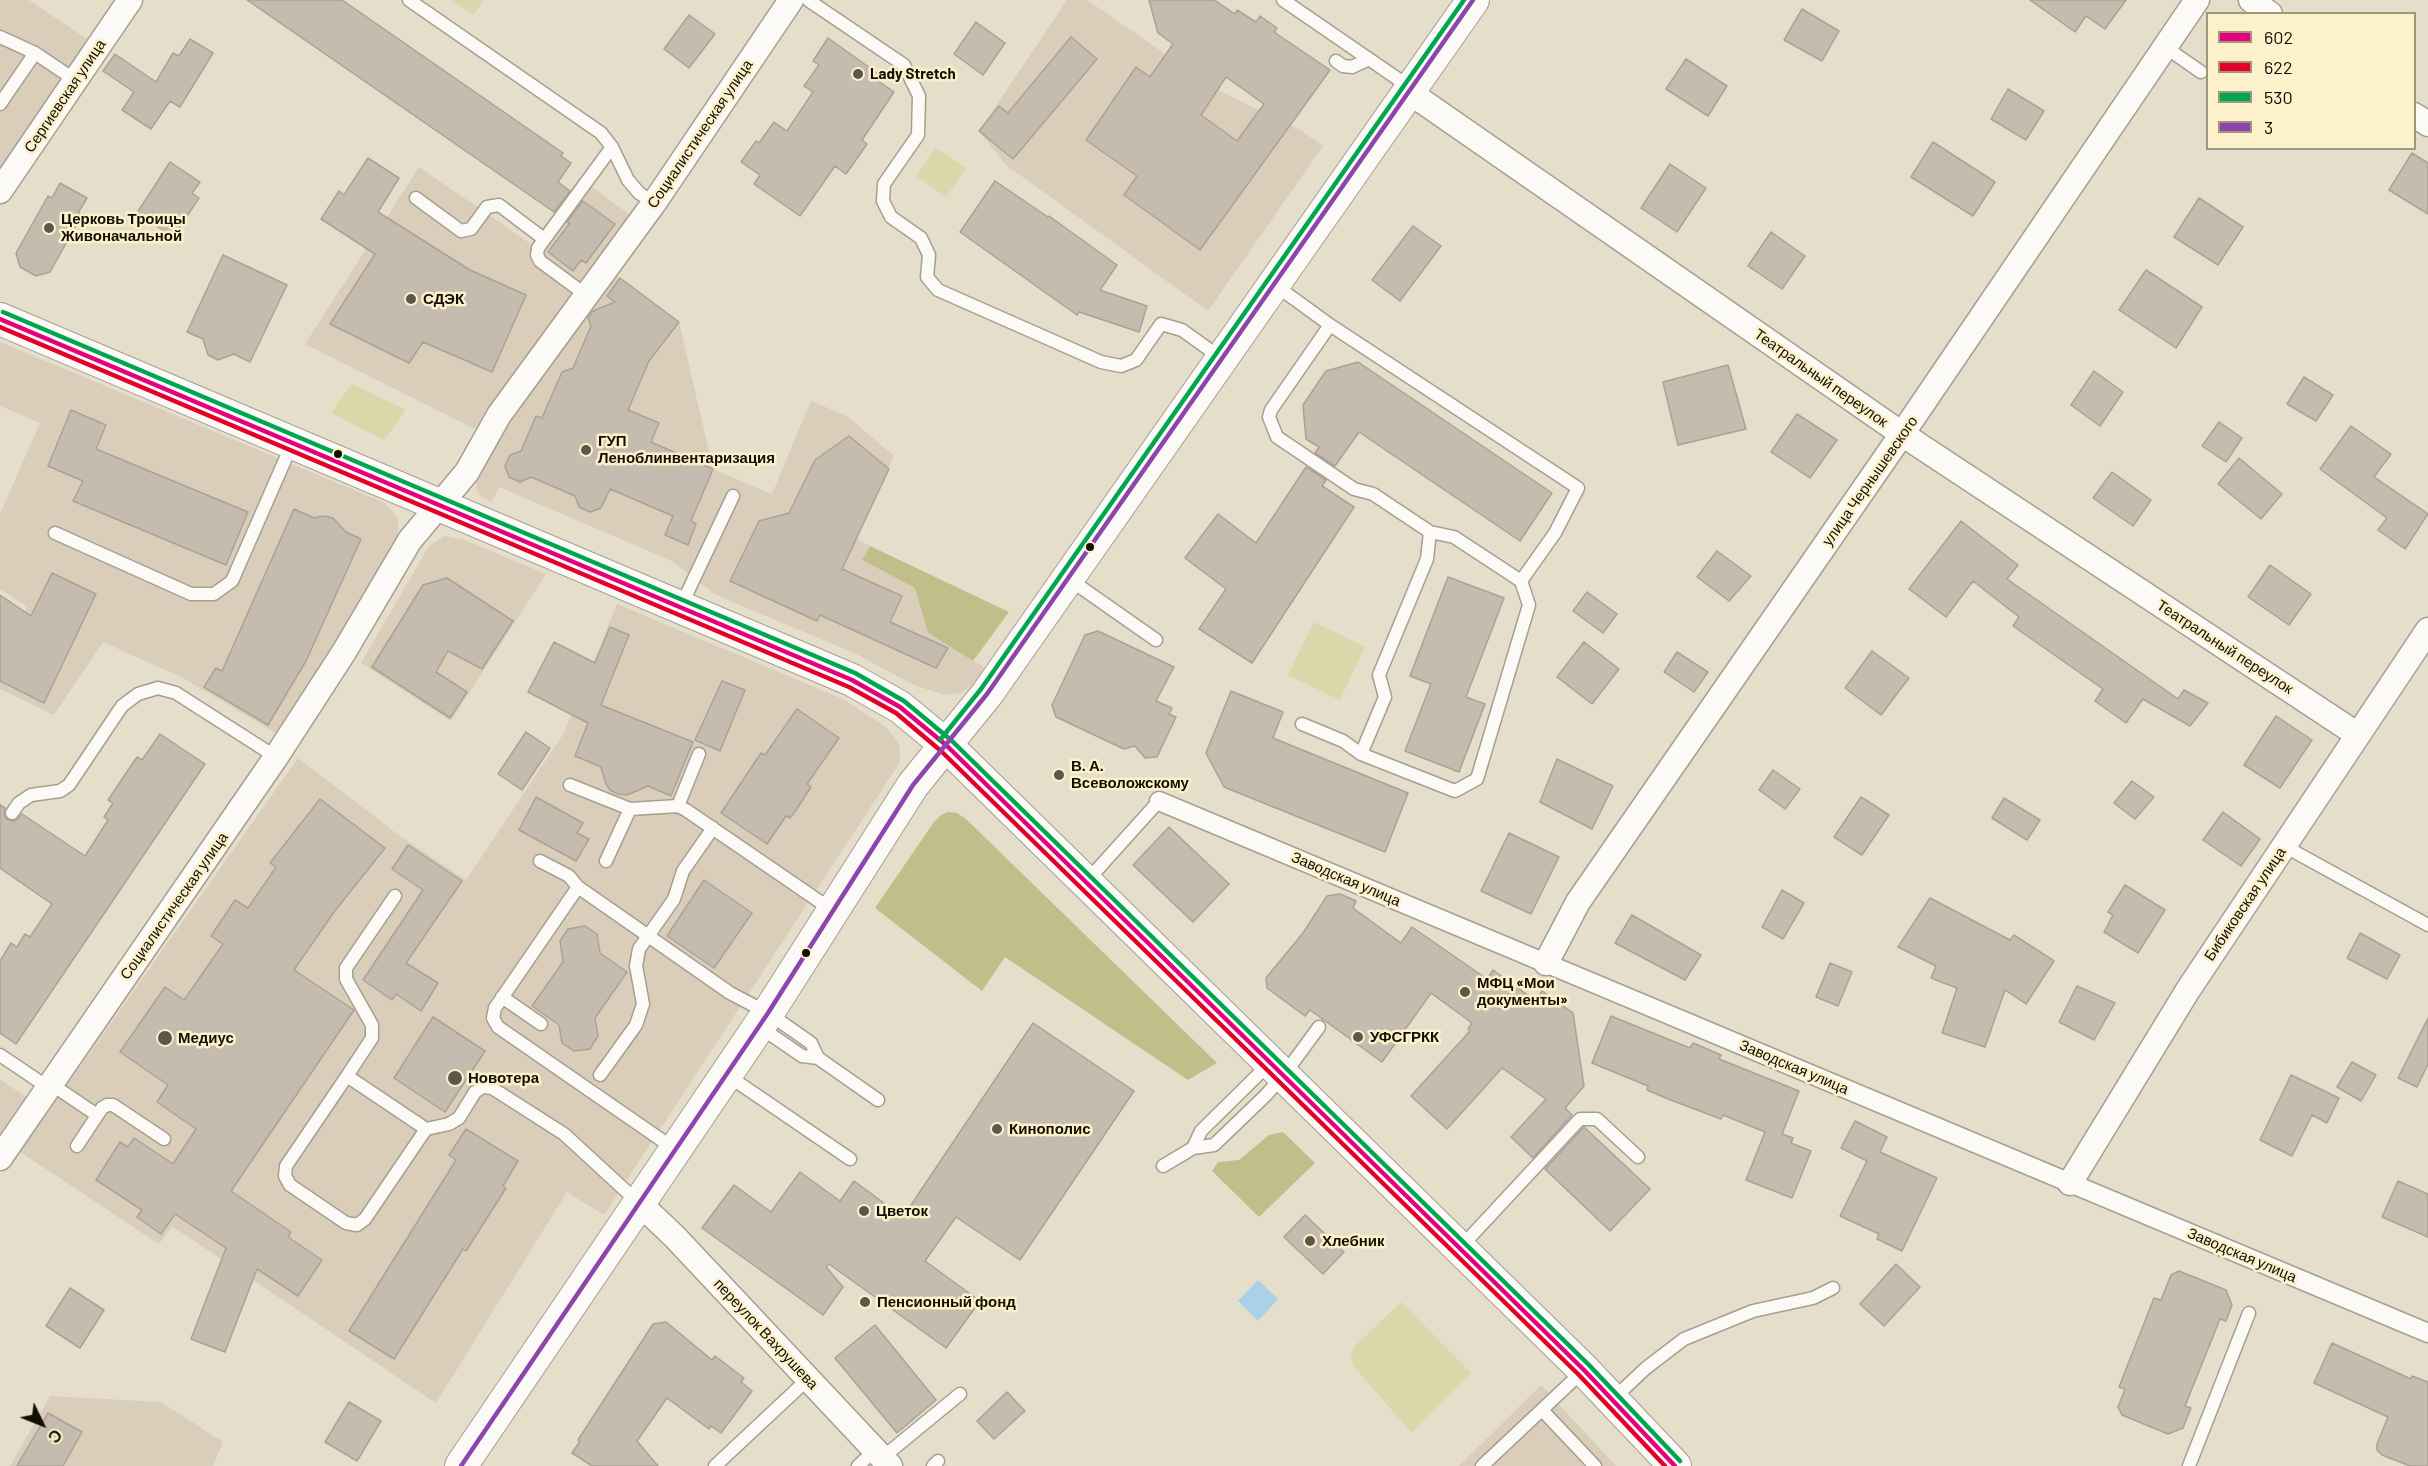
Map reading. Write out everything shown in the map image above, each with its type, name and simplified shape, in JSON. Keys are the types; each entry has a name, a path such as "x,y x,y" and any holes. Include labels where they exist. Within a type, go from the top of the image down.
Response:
{"street":[{"name":"Сергиевская улица","path":"0,191 130,0"},
{"name":"Социалистическая улица","path":"0,1158 276,758 344,652 410,540 467,472 498,415 654,203 791,0"},
{"path":"461,1466 764,1020 913,785 987,694 1473,0"},
{"name":"улица Чернышевского","path":"1546,963 1578,902 1902,434 2197,0"},
{"path":"2251,0 2267,12"},
{"name":"Театральный переулок","path":"1409,92 1902,434 2358,735"},
{"path":"0,319 852,680 900,706 946,745 1584,1370 1675,1466"},
{"name":"Бибиковская улица","path":"2070,1183 2188,990 2428,630"},
{"name":"Заводская улица","path":"1159,801 2428,1333"},
{"name":"переулок Вахрушева","path":"639,1203 674,1236 808,1379 876,1460"}],"lane":[{"path":"410,0 601,133 612,147 628,180 639,193 654,203"},
{"path":"808,0 904,65 919,96 918,135 884,184 883,201 891,217 921,238 929,255 927,277 938,290 1101,362 1121,366 1136,360 1161,324 1182,330 1222,359"},
{"path":"1283,0 1398,79 1409,92"},
{"path":"0,37 35,53 75,80"},
{"path":"2165,47 2201,72"},
{"path":"0,104 35,53"},
{"path":"1336,61 1342,66 1352,66 1369,59"},
{"path":"586,296 540,261 537,255 538,248 612,147"},
{"path":"416,198 460,231 471,229 487,207 499,206 544,239"},
{"path":"1274,285 1330,325 1578,488 1555,534 1521,581"},
{"path":"1302,724 1343,741 1361,754 1455,791 1477,779 1529,605 1521,581 1454,537 1430,532 1373,494 1354,489 1277,437 1269,417 1270,410 1330,325"},
{"path":"55,533 191,594 214,594 232,581 293,443"},
{"path":"680,607 733,496"},
{"path":"1361,754 1384,697 1379,675 1427,559 1430,532"},
{"path":"1068,579 1156,640"},
{"path":"12,813 19,803 31,795 60,791 69,785 122,706 138,694 158,688 176,693 276,758"},
{"path":"678,806 699,754"},
{"path":"570,785 630,809 678,806 833,911"},
{"path":"1086,882 1159,801"},
{"path":"606,861 630,809"},
{"path":"600,1075 636,1024 643,1004 636,966 639,949 674,899 683,871 713,828"},
{"path":"2284,846 2428,925"},
{"path":"540,861 569,876 578,887 730,993 764,1020 802,1056 818,1058 878,1100"},
{"path":"578,887 502,997 495,1008 493,1018 498,1027 676,1150"},
{"path":"394,896 346,968 346,979 372,1025 372,1038 286,1166 285,1176 290,1185 346,1223 357,1225 365,1219 426,1129 449,1124 459,1118 475,1092 483,1087 492,1088 564,1134 639,1203"},
{"path":"502,997 541,1024"},
{"path":"1163,1166 1193,1148 1214,1145 1277,1070 1319,1027"},
{"path":"0,1055 97,1115"},
{"path":"1193,1148 1201,1131 1277,1070"},
{"path":"727,1075 850,1159"},
{"path":"346,1076 426,1129"},
{"path":"77,1146 97,1115 107,1105 113,1106 164,1139"},
{"path":"1459,1248 1580,1119 1597,1119 1638,1157"},
{"path":"1613,1399 1646,1368 1684,1339 1753,1311 1813,1298 1833,1288"},
{"path":"2189,1466 2249,1313"},
{"path":"1482,1466 1584,1370"},
{"path":"715,1466 808,1379"},
{"path":"876,1460 960,1394"},
{"path":"1542,1410 1595,1466"}],"shaded area":[{"path":"0,0 29,0 88,40 0,170"},
{"path":"1067,0 1087,0 1218,90 1300,130 1323,146 1208,311 1006,165 979,131"},
{"path":"419,167 531,244 580,178 630,215 485,412 475,429 305,344"},
{"path":"613,273 679,322 713,469 772,494 811,401 847,416 894,456 856,539 870,546 862,560 915,588 928,633 987,669 974,685 960,693 945,695 914,685 854,653 716,595 670,560 499,487 492,502 483,498 477,491 476,482 512,418"},
{"path":"0,342 385,503 398,518 398,535 334,646 277,734 183,678 103,642 54,715 0,689 0,663 27,607 0,589 0,514 40,423 0,406"},
{"path":"444,536 465,540 546,574 451,721 361,663 429,546"},
{"path":"870,546 1009,612 973,661 928,633 915,588 862,560"},
{"path":"617,604 843,699 887,728 899,743 900,762 604,1215 567,1192 436,1403 172,1226 159,1244 20,1152 298,758 400,836 466,880 564,733"},
{"path":"948,812 957,813 966,819 1217,1063 1188,1080 1005,957 982,991 875,908 934,822"},
{"path":"0,1079 26,1097 0,1135"},
{"path":"1283,1132 1315,1163 1259,1217 1212,1171 1218,1162 1239,1160 1269,1135"},
{"path":"1541,1385 1616,1466 1459,1466"},
{"path":"50,1396 161,1402 223,1442 213,1466 10,1466"}],"green space":[{"path":"452,0 484,0 473,15"},
{"path":"936,148 966,168 946,197 916,176"},
{"path":"352,384 406,410 384,440 331,413"},
{"path":"1314,622 1365,647 1340,700 1288,675"},
{"path":"1401,1302 1471,1373 1412,1433 1353,1366 1351,1356 1354,1347"}],"water":[{"path":"1258,1280 1278,1299 1258,1321 1238,1301"}],"building":[{"path":"247,0 342,0 563,153 561,156 571,163 558,182 570,191 554,212"},
{"path":"1149,0 1214,0 1235,14 1237,10 1256,22 1260,16 1277,28 1274,32 1330,70 1200,250 1124,195 1137,176 1086,140 1136,67 1150,77 1173,44 1158,33","holes":["1226,77 1264,104 1237,141 1201,115"]},
{"path":"2030,0 2126,0 2105,29 2086,16 2075,32"},
{"path":"1802,9 1839,31 1822,61 1784,40"},
{"path":"689,15 715,34 689,68 664,49"},
{"path":"976,22 1005,43 983,75 954,54"},
{"path":"1071,37 1097,59 1013,159 979,131 999,106 1008,113"},
{"path":"828,38 877,73 874,78 894,92 862,140 867,144 846,174 835,166 800,216 754,184 760,175 741,162 774,122 787,131 813,92 804,86 819,65 813,61"},
{"path":"190,39 213,53 180,107 170,101 151,129 122,110 134,92 103,71 115,54 156,82 173,53 179,56"},
{"path":"1686,59 1727,86 1708,116 1666,89"},
{"path":"2008,89 2044,111 2026,140 1991,119"},
{"path":"1933,142 1995,182 1973,216 1911,177"},
{"path":"2412,153 2428,163 2428,214 2389,190"},
{"path":"368,158 399,178 378,212 470,270 526,295 492,372 423,342 409,363 330,324 375,254 321,219 339,191 344,195"},
{"path":"170,162 200,182 192,193 199,198 173,237 137,213"},
{"path":"1670,164 1706,188 1677,232 1641,208"},
{"path":"995,181 1117,265 1100,290 1147,306 1139,332 1079,312 1077,315 960,232"},
{"name":"Церковь Троицы Живоначальной","path":"60,183 87,198 78,213 82,215 50,272 36,276 20,267 16,253 48,196 52,198"},
{"path":"2199,198 2243,227 2218,265 2174,237"},
{"path":"583,201 615,224 586,263 581,260 573,271 548,252"},
{"path":"1413,226 1441,246 1400,301 1372,280"},
{"path":"1771,232 1805,256 1782,289 1748,266"},
{"path":"223,255 287,285 250,362 234,354 218,360 208,355 203,339 187,332"},
{"path":"2146,270 2202,307 2176,348 2119,310"},
{"path":"620,278 679,322 649,361 628,410 659,423 651,442 713,469 691,521 696,524 688,545 665,535 673,516 610,489 601,508 590,512 579,507 575,496 531,477 520,482 509,477 505,466 510,455 521,451 536,416 542,418 562,372 573,368 591,326 588,318 593,311 615,302 607,296"},
{"path":"1358,362 1552,493 1520,541 1359,432 1335,466 1315,453 1319,447 1306,439 1303,405 1326,371"},
{"path":"1728,365 1746,429 1678,445 1663,382"},
{"path":"2094,371 2123,392 2100,426 2071,405"},
{"path":"2304,377 2333,395 2316,421 2287,404"},
{"path":"71,410 106,425 96,449 248,512 226,565 73,501 83,481 48,466"},
{"path":"1797,414 1837,440 1810,478 1771,452"},
{"path":"2219,422 2242,438 2226,462 2202,446"},
{"path":"2351,426 2391,454 2374,477 2428,514 2405,549 2378,530 2387,518 2320,469"},
{"path":"849,436 889,469 842,569 902,596 890,622 948,648 936,668 820,615 817,621 730,581 759,521 789,513 815,460"},
{"path":"2239,458 2282,494 2261,519 2218,484"},
{"path":"1306,467 1326,480 1322,486 1354,507 1252,663 1199,629 1226,589 1185,558 1218,514 1256,543"},
{"path":"2112,472 2151,500 2133,526 2093,498"},
{"path":"294,509 314,518 323,516 333,518 346,532 361,539 306,661 268,725 204,687 216,668 222,671"},
{"path":"1961,521 2018,565 2007,579 2178,699 2184,690 2208,703 2190,726 2143,699 2126,723 2095,701 2103,689 2013,626 2019,617 1973,581 1946,617 1909,589"},
{"path":"1717,551 1751,576 1729,601 1697,577"},
{"path":"2270,565 2311,594 2289,625 2248,597"},
{"path":"52,573 96,594 44,703 0,681 0,595 31,616"},
{"path":"1448,577 1504,598 1466,697 1485,704 1459,772 1405,751 1431,684 1410,676"},
{"path":"447,578 513,621 482,669 448,651 436,672 467,692 450,718 372,667 423,585"},
{"path":"1587,592 1617,614 1603,633 1573,611"},
{"path":"610,627 629,635 601,705 693,742 671,796 648,786 627,795 610,790 601,767 575,756 588,723 528,692 554,642 595,663"},
{"path":"1098,631 1174,667 1156,701 1172,708 1169,714 1176,717 1157,757 1145,758 1135,746 1124,749 1056,717 1052,705 1085,635"},
{"path":"1584,642 1619,669 1592,704 1557,677"},
{"path":"1872,651 1909,678 1881,715 1845,688"},
{"path":"1677,652 1708,672 1694,692 1664,672"},
{"path":"722,681 745,690 720,751 695,740"},
{"path":"1231,691 1283,712 1273,738 1408,793 1385,852 1224,787 1206,753"},
{"path":"797,709 839,738 807,784 811,787 796,810 790,818 786,816 767,844 721,813 761,753 765,755"},
{"path":"2276,716 2312,740 2280,788 2244,765"},
{"path":"526,732 550,748 522,790 498,774"},
{"path":"160,734 205,764 16,1044 0,1033 0,961 11,943 17,947 25,934 30,937 52,904 0,868 0,805 5,808 4,816 8,820 15,821 22,814 85,856 108,820 104,817 113,803 108,800 137,757 142,760"},
{"path":"1557,759 1613,786 1592,829 1540,802"},
{"path":"1773,770 1800,789 1785,809 1759,790"},
{"path":"2132,781 2154,797 2135,819 2114,803"},
{"path":"536,797 583,823 577,833 589,839 576,861 519,830"},
{"path":"1861,797 1889,815 1862,855 1834,837"},
{"path":"2004,798 2040,820 2027,840 1992,818"},
{"path":"320,799 385,848 334,912 294,970 354,1010 231,1191 291,1232 288,1237 322,1260 298,1296 257,1269 225,1352 191,1339 226,1248 175,1214 161,1234 137,1217 142,1210 96,1180 120,1142 128,1147 134,1138 173,1164 196,1129 157,1102 168,1085 120,1052 165,987 184,1000 223,944 211,936 235,900 248,908 276,867 270,863"},
{"path":"2223,812 2260,839 2241,866 2203,840"},
{"path":"1169,827 1229,884 1193,922 1133,865"},
{"path":"1509,833 1559,857 1531,914 1481,891"},
{"path":"408,845 462,881 406,963 438,983 421,1011 396,994 392,1000 363,980 423,890 392,869"},
{"path":"704,880 752,913 714,968 667,936"},
{"path":"2125,885 2165,910 2138,953 2104,932 2113,915 2108,912"},
{"path":"1782,890 1804,903 1783,939 1762,927"},
{"path":"1340,894 1356,901 1353,908 1401,943 1412,927 1487,979 1493,970 1536,1001 1542,991 1573,1013 1584,1086 1565,1108 1572,1115 1533,1158 1511,1137 1546,1099 1502,1068 1447,1129 1411,1096 1470,1031 1468,1029 1472,1023 1431,993 1382,1062 1310,1010 1305,1016 1267,988 1266,978 1303,933 1327,896"},
{"path":"1930,898 2010,940 2014,935 2054,961 2026,1004 2005,990 1985,1047 1942,1033 1957,988 1931,978 1936,966 1898,947"},
{"path":"1632,915 1701,955 1685,980 1615,943"},
{"path":"585,926 597,934 600,953 627,972 595,1018 598,1036 590,1049 574,1051 562,1043 559,1025 532,1006 563,962 560,941 568,929"},
{"path":"2360,933 2400,955 2387,979 2347,958"},
{"path":"1830,963 1852,972 1838,1006 1816,997"},
{"path":"2077,986 2115,1003 2094,1040 2059,1022"},
{"path":"1611,1016 1690,1048 1693,1043 1721,1055 1719,1059 1799,1091 1782,1134 1793,1138 1791,1143 1811,1151 1792,1198 1746,1180 1765,1132 1723,1115 1721,1119 1668,1099 1647,1090 1648,1086 1592,1063"},
{"path":"433,1017 485,1051 445,1112 394,1078"},
{"path":"2428,1018 2428,1064 2417,1087 2398,1078"},
{"path":"1033,1023 1134,1091 1020,1260 956,1217 925,1261 980,1301 946,1348 829,1264 826,1267 843,1287 823,1315 702,1228 734,1185 771,1212 800,1172 840,1201 854,1181 903,1217"},
{"path":"2352,1062 2376,1075 2361,1101 2337,1087"},
{"path":"2291,1075 2339,1098 2327,1123 2312,1115 2292,1156 2260,1140"},
{"path":"1855,1121 1887,1137 1880,1152 1937,1178 1902,1251 1877,1239 1879,1234 1840,1216 1867,1161 1841,1148"},
{"path":"1584,1127 1650,1189 1610,1231 1545,1169"},
{"path":"466,1129 518,1161 503,1186 506,1188 466,1251 463,1249 394,1359 349,1331 456,1160 449,1155"},
{"path":"2398,1181 2428,1194 2428,1237 2382,1217"},
{"name":"Хлебник","path":"1305,1215 1344,1252 1323,1274 1284,1237"},
{"path":"1896,1264 1920,1287 1884,1326 1860,1304"},
{"path":"2179,1271 2226,1290 2232,1305 2226,1321 2220,1319 2185,1406 2191,1408 2183,1428 2168,1434 2122,1415 2118,1407 2125,1389 2119,1387 2154,1298 2161,1300 2171,1275"},
{"path":"70,1288 104,1310 80,1348 46,1326"},
{"path":"666,1322 712,1360 715,1356 744,1378 741,1382 752,1391 721,1433 711,1426 709,1429 667,1398 637,1441 658,1466 592,1466 572,1453 580,1441 578,1440 653,1324"},
{"path":"875,1325 936,1400 897,1433 835,1358"},
{"path":"2332,1343 2411,1379 2412,1376 2428,1382 2428,1466 2410,1466 2382,1455 2377,1450 2377,1444 2388,1417 2314,1383"},
{"path":"1007,1392 1025,1411 994,1439 977,1421"},
{"path":"349,1402 381,1421 357,1461 325,1442"},
{"path":"48,1413 82,1432 63,1466 17,1466"}],"transit line":[{"name":"530","path":"940,740 981,689 1464,0"},
{"name":"3","path":"461,1466 768,1013 913,785 987,694 1473,0"},
{"name":"530","path":"3,312 855,673 904,701 951,740 1589,1365 1680,1461"},
{"name":"602","path":"0,319 852,680 900,707 946,745 1584,1370 1675,1466"},
{"name":"622","path":"0,327 849,687 896,713 941,751 1579,1375 1665,1466"}],"place":[{"name":"Lady Stretch","path":"858,74"},
{"name":"Церковь Троицы Живоначальной","path":"49,228"},
{"name":"СДЭК","path":"411,299"},
{"name":"ГУП Леноблинвентаризация","path":"586,450"},
{"name":"В. А. Всеволожскому","path":"1059,775"},
{"name":"МФЦ «Мои документы»","path":"1465,992"},
{"name":"УФСГРКК","path":"1358,1037"},
{"name":"Медиус","path":"165,1038"},
{"name":"Новотера","path":"455,1078"},
{"name":"Кинополис","path":"997,1129"},
{"name":"Цветок","path":"864,1211"},
{"name":"Хлебник","path":"1310,1241"},
{"name":"Пенсионный фонд","path":"865,1302"}]}
